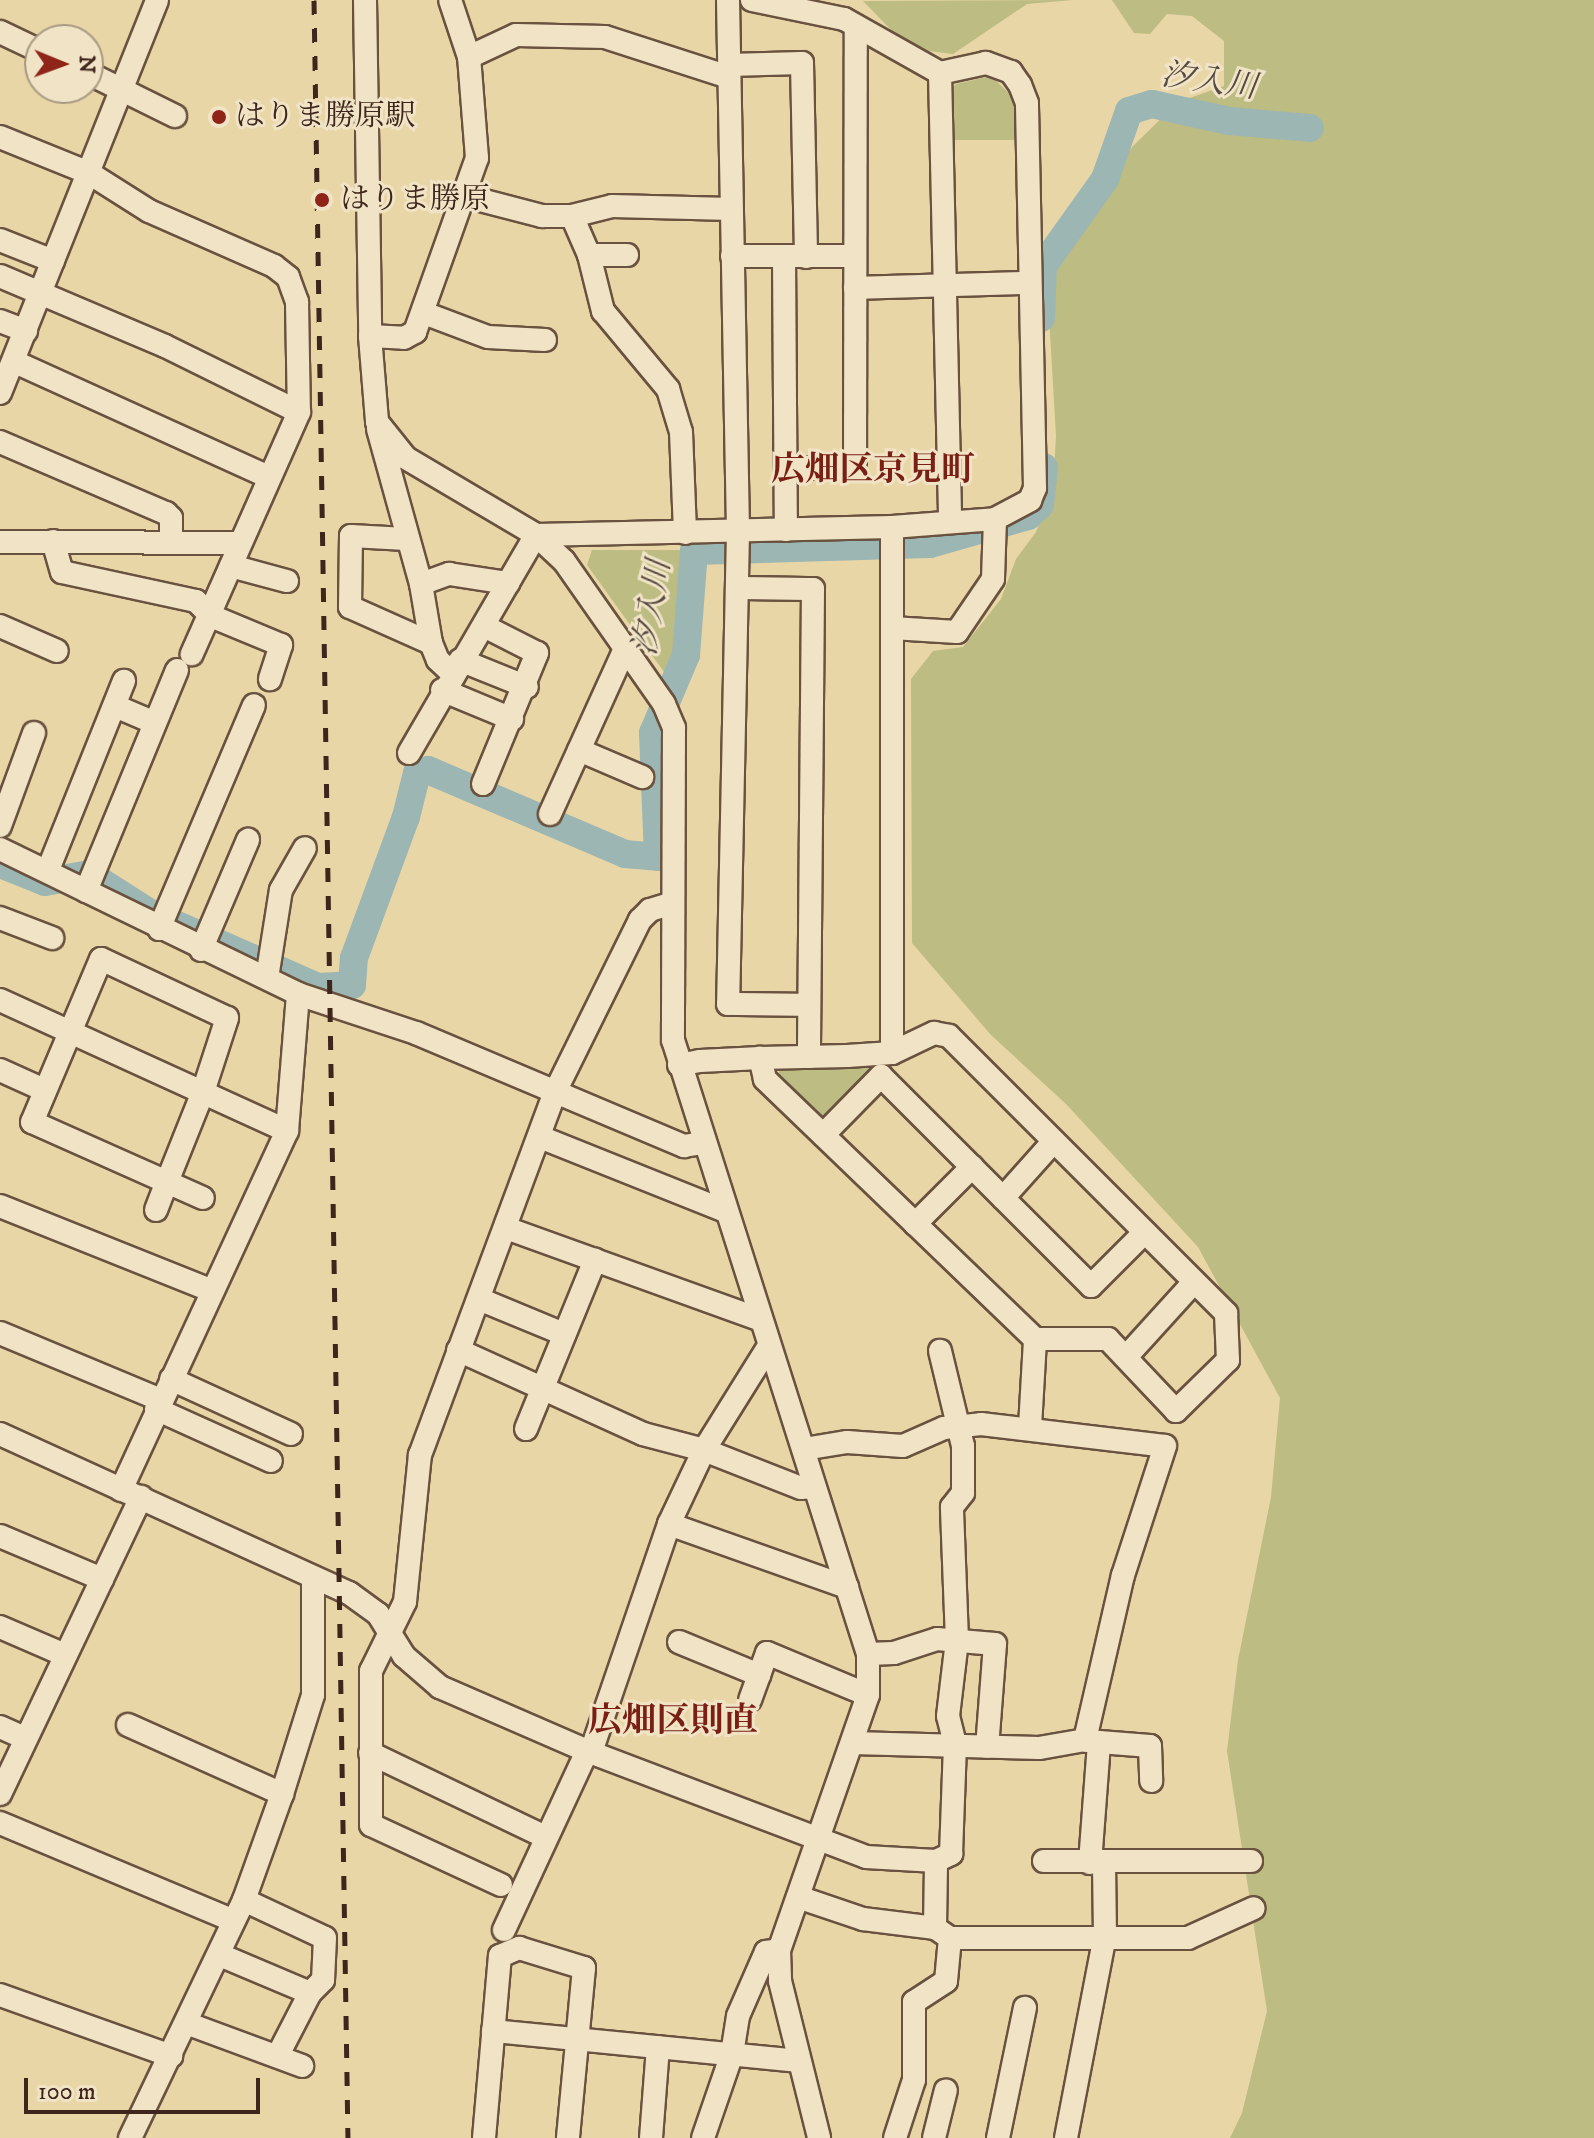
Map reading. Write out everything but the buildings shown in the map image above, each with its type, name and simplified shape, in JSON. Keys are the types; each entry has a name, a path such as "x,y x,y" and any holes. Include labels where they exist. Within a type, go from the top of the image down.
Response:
{"street":[{"path":"0,393 15,362 157,0"},
{"path":"365,0 370,336 377,422 406,539 421,584 431,643 438,660 512,719"},
{"path":"370,336 404,338 415,332 477,158 469,57 450,0"},
{"path":"728,0 738,532 728,1004 807,1005"},
{"path":"536,535 892,527 995,519 1022,507 1035,488 1028,283 1027,103 1020,85 1011,72 986,63 940,73 848,15 752,0"},
{"path":"786,468 855,468 855,256 848,15"},
{"path":"0,32 24,43"},
{"path":"469,57 516,35 605,37 729,71 802,63 786,530"},
{"path":"940,73 950,521"},
{"path":"104,80 175,116"},
{"path":"0,137 89,173 149,211 274,266 288,277 297,302 299,412 268,477 211,616 155,723 84,883"},
{"path":"465,196 501,209 572,216 612,206 731,209"},
{"path":"572,216 589,255 603,311 668,389 681,432 685,533"},
{"path":"0,240 53,261"},
{"path":"589,255 627,255"},
{"path":"732,256 855,256"},
{"path":"0,276 299,412"},
{"path":"855,288 1028,283"},
{"path":"424,313 488,337 545,340"},
{"path":"0,321 26,331"},
{"path":"15,362 268,477"},
{"path":"377,422 406,458 536,535 564,561 624,651 664,704 674,728 673,1040 702,1143 804,1449 868,1654 868,1695 779,1950 780,1981 819,2138"},
{"path":"0,442 166,513 171,518 171,540"},
{"path":"892,628 957,632 993,579 995,519"},
{"path":"892,527 892,1053"},
{"path":"409,753 452,674 484,626 536,535"},
{"path":"406,539 351,536 350,607 431,643"},
{"path":"0,542 171,540 240,543"},
{"path":"53,541 62,572 196,601 211,616 281,645 270,679"},
{"path":"231,566 287,579"},
{"path":"421,584 449,574 508,583"},
{"path":"737,588 813,589 807,1005 809,1057"},
{"path":"0,626 57,651"},
{"path":"483,784 527,687 537,653 484,626"},
{"path":"550,814 624,651"},
{"path":"452,674 527,687"},
{"path":"48,870 124,681"},
{"path":"162,923 254,705"},
{"path":"115,706 155,723"},
{"path":"0,826 34,733"},
{"path":"579,750 642,777"},
{"path":"205,940 248,840"},
{"path":"270,967 281,890 305,848"},
{"path":"0,849 84,883 162,923 270,967 298,994 416,1033 684,1146 702,1143"},
{"path":"501,1885 371,1825 371,1671 405,1602 420,1455 556,1090 640,920 650,910 673,903"},
{"path":"0,918 52,938"},
{"path":"156,1210 167,1182 203,1092 227,1018 101,959 67,1030 32,1122 167,1182 203,1198"},
{"path":"0,1794 102,1579 158,1405 287,1131 298,994"},
{"path":"0,1000 287,1131"},
{"path":"679,1065 760,1058 892,1053 934,1033 949,1036 1226,1313 1228,1360 1176,1411 1108,1339 1035,1339 765,1079 760,1058"},
{"path":"0,1070 44,1090"},
{"path":"823,1135 881,1076 1091,1286 1145,1232"},
{"path":"540,1137 725,1211"},
{"path":"1003,1198 1054,1141"},
{"path":"915,1224 972,1167"},
{"path":"0,1206 213,1291"},
{"path":"506,1228 761,1320"},
{"path":"526,1429 595,1260"},
{"path":"1126,1357 1194,1282"},
{"path":"479,1299 564,1334"},
{"path":"0,1333 271,1461"},
{"path":"1030,1427 1035,1339"},
{"path":"504,1930 589,1752 669,1524 704,1450 769,1346"},
{"path":"458,1350 643,1434 704,1450 801,1488 814,1487"},
{"path":"0,1434 364,1602 391,1629 420,1675 589,1752 866,1857 936,1861 951,1854 955,1744 948,1716 957,1640 952,1507 963,1493 959,1426 950,1407 940,1351"},
{"path":"171,1379 291,1434"},
{"path":"804,1449 847,1442 903,1446 959,1426 1030,1427 1165,1446 1123,1575 1092,1741 1097,1864 1105,1935 1066,2138"},
{"path":"669,1524 847,1587"},
{"path":"0,1536 102,1579"},
{"path":"130,2138 220,1955 232,1920 244,1900 282,1794 313,1695 313,1578"},
{"path":"0,1627 65,1655"},
{"path":"868,1654 957,1640 995,1644 987,1747"},
{"path":"679,1642 759,1675"},
{"path":"750,1700 767,1653 868,1695"},
{"path":"128,1725 282,1794"},
{"path":"0,1727 25,1738"},
{"path":"852,1743 1039,1748 1092,1741 1150,1746 1151,1781"},
{"path":"370,1753 537,1833"},
{"path":"0,1823 232,1920"},
{"path":"895,2138 909,2100 914,2002 946,1981 936,1861"},
{"path":"1044,1861 1097,1864 1251,1861"},
{"path":"798,1897 863,1919 943,1933 1051,1940 1105,1935 1188,1938 1254,1908"},
{"path":"244,1900 325,1938 323,1980 310,1993 278,2055"},
{"path":"484,2138 500,1956 519,1948 584,1968 568,2138"},
{"path":"703,2138 732,2054 738,2016 766,1952 779,1950"},
{"path":"220,1955 310,1993"},
{"path":"0,1995 171,2056"},
{"path":"998,2138 1025,2008"},
{"path":"186,2023 302,2066"},
{"path":"493,2031 799,2061"},
{"path":"651,2138 658,2047"},
{"path":"909,2100 944,2099 934,2138"}],"green space":[{"path":"1073,0 1027,4 953,54 929,51 896,35 863,1"},
{"path":"1112,0 1594,0 1594,2138 1230,2138 1242,2113 1267,2011 1227,1751 1238,1660 1271,1497 1280,1398 1198,1247 1066,1104 991,1035 912,943 911,679 933,651 963,647 1001,599 1016,559 1036,532 1053,487 1056,436 1049,316 1058,263 1132,147 1178,102 1224,86 1224,41 1192,16 1167,14 1150,34 1134,33"},
{"path":"991,76 1018,102 1018,140 948,140 948,92 956,84"},
{"path":"592,550 690,550 684,654 672,683 587,565"},
{"path":"878,1063 881,1068 829,1121 817,1120 776,1078 782,1066"}],"waterway":[{"name":"汐入川","path":"1041,318 1043,266 1105,179 1129,111 1152,104 1229,121 1310,128"},
{"name":"汐入川","path":"0,864 45,882 89,874 150,913 318,987 352,985 354,958 406,817 417,773 428,770 625,854 658,857 653,733 686,655 694,551 930,544 1028,516 1040,505 1044,467"}],"railway":[{"path":"314,0 348,2138"}],"place":[{"name":"はりま勝原駅","path":"219,117"},
{"name":"はりま勝原","path":"322,200"}],"district":[{"name":"広畑区京見町","path":"873,471"},
{"name":"広畑区則直","path":"673,1722"}]}
